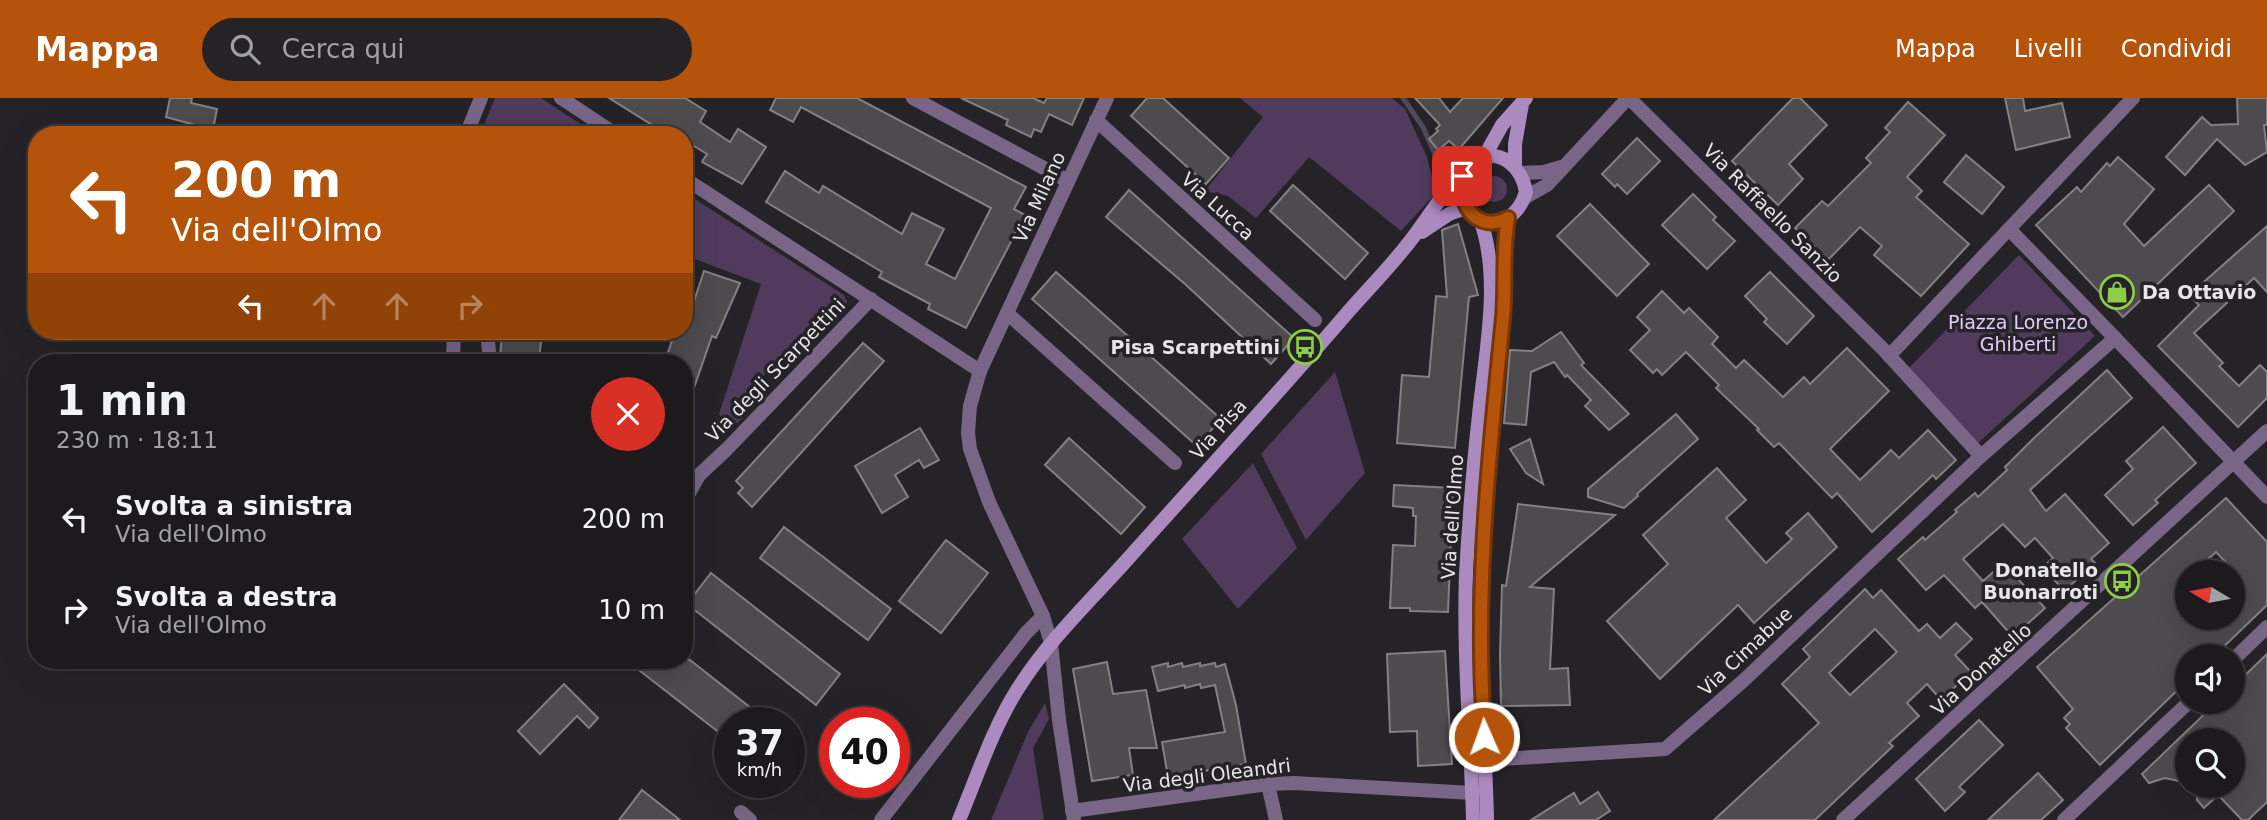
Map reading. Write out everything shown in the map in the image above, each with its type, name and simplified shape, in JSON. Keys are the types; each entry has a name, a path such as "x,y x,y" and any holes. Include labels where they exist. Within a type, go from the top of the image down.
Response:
{"main road":[{"path":"1483,159 1502,125 1524,100"},
{"path":"1518,169 1501,157 1475,162 1462,176 1461,195 1466,208 1480,219 1494,222 1515,213 1524,198 1526,192 1518,169 1515,144 1524,100"},
{"name":"Via Pisa","path":"958,820 1009,704 1051,643 1312,354 1412,239 1445,193 1462,176"},
{"name":"Via Pisa","path":"1412,239 1440,218 1466,208"},
{"name":"Via dell'Olmo","path":"1486,820 1480,646 1493,408 1505,295 1508,218"},
{"name":"Via dell'Olmo","path":"1473,820 1466,575 1491,273 1488,241 1480,219"}],"street":[{"path":"470,126 481,98"},
{"path":"561,98 603,126"},
{"path":"913,98 1068,181"},
{"name":"Via Milano","path":"1007,313 1107,98"},
{"path":"1524,198 1543,189 1629,98"},
{"name":"Via Raffaello Sanzio","path":"1629,98 1889,356"},
{"path":"2115,338 1981,456 1889,356 2133,98"},
{"name":"Via Lucca","path":"1096,120 1315,320"},
{"path":"1518,169 1544,172 1562,167"},
{"name":"Via degli Scarpettini","path":"693,184 980,371"},
{"path":"2009,229 2267,497"},
{"name":"Via degli Scarpettini","path":"693,486 699,475 871,299"},
{"path":"1073,816 1051,643 1043,616 989,502 970,449 970,406 980,371 1007,313 1175,463"},
{"name":"Via Donatello","path":"1843,820 2267,431"},
{"name":"Via Cimabue","path":"1485,761 1665,749 1743,681 1981,456"},
{"path":"881,820 1026,633 1043,616"},
{"path":"2245,648 2267,627"},
{"path":"2064,820 2176,714"},
{"name":"Via degli Oleandri","path":"1073,816 1268,784 1293,783 1472,793"},
{"path":"1268,784 1276,820"}],"green space":[{"path":"495,98 541,98 583,126 484,126"},
{"path":"1240,98 1392,98 1405,109 1427,157 1436,193 1401,231 1309,157 1256,218 1228,196 1205,191 1263,117"},
{"path":"1494,176 1503,180 1507,189 1503,198 1494,202 1485,198 1481,189 1485,180"},
{"path":"693,198 844,295 847,302 845,308 828,325 811,324 742,399 746,416 737,423 723,421 719,414 761,284 693,258"},
{"name":"Piazza Lorenzo Ghiberti","path":"2019,255 2095,336 1978,443 1909,368"},
{"path":"1335,372 1365,473 1306,540 1261,454"},
{"path":"1253,463 1297,548 1238,609 1182,539"},
{"path":"1045,703 1049,719 1033,748 1044,820 991,820 1028,732"}],"building":[{"path":"170,98 192,98 191,103 217,109 214,126 199,126 166,117"},
{"path":"609,98 685,98 706,111 700,122 730,142 738,129 766,147 742,184 702,162 707,154 693,145 693,126 654,126"},
{"path":"776,98 857,98 1026,187 1014,209 1025,215 966,328 928,309 930,304 879,277 882,272 766,202 785,171 819,193 823,186 902,234 912,213 944,229 926,264 955,279 991,208 801,107 793,122 770,110"},
{"path":"961,98 1033,98 1044,103 1047,98 1084,98 1072,125 1049,114 1041,132 1034,129 1031,137 1006,125 1008,120"},
{"path":"1147,98 1163,98 1229,158 1206,184 1131,116"},
{"path":"1415,98 1439,98 1450,112 1463,98 1503,98 1459,149 1449,141 1438,150 1429,139 1438,131 1436,129 1440,125"},
{"path":"1793,98 1800,98 1827,125 1789,164 1803,179 1778,205 1732,161"},
{"path":"2005,98 2023,98 2025,111 2062,103 2070,137 2016,150"},
{"path":"2237,98 2267,98 2267,125 2264,125 2267,152 2245,165 2217,139 2185,175 2166,157 2202,117 2211,125 2238,124"},
{"path":"1908,102 1945,135 1907,177 1922,191 1916,197 1969,244 1921,296 1874,255 1882,246 1860,227 1828,260 1795,228 1822,201 1828,206 1871,163 1866,158 1890,132 1885,128"},
{"path":"1637,138 1660,161 1627,194 1602,174"},
{"path":"1966,155 2004,187 1982,214 1944,182"},
{"path":"2118,157 2154,189 2124,224 2144,246 2209,185 2234,211 2123,317 2036,225 2077,187 2081,192 2107,163 2110,166"},
{"path":"1293,185 1368,253 1345,279 1270,211"},
{"path":"1129,190 1294,338 1271,364 1185,284 1106,217"},
{"path":"1693,194 1716,217 1713,220 1735,241 1707,269 1662,225"},
{"path":"1590,204 1649,264 1617,296 1557,236"},
{"path":"1458,224 1478,295 1469,297 1455,448 1397,443 1402,375 1429,377 1436,296 1447,297 1442,230"},
{"path":"2267,226 2267,292 2254,278 2194,333 2223,363 2219,366 2239,386 2260,365 2267,372 2267,398 2238,427 2158,346 2199,305 2189,295"},
{"path":"704,271 740,283 716,338 712,336 693,391 693,354 668,354 672,340 693,340 693,304"},
{"path":"1056,272 1221,419 1197,446 1032,299"},
{"path":"1770,272 1814,316 1787,344 1764,322 1767,319 1745,296"},
{"path":"1662,291 1684,313 1689,308 1718,337 1712,344 1736,368 1744,360 1783,397 1804,377 1810,384 1847,348 1889,391 1830,449 1860,480 1891,450 1899,458 1928,430 1956,460 1936,479 1933,475 1872,532 1837,493 1832,498 1779,443 1774,447 1716,388 1719,385 1686,352 1662,375 1657,369 1653,373 1630,350 1650,330 1637,317"},
{"path":"1561,332 1584,363 1581,365 1629,414 1609,430 1585,406 1591,400 1567,375 1565,377 1554,362 1531,372 1526,425 1504,423 1510,350 1532,351"},
{"path":"501,340 541,340 540,354 500,354"},
{"path":"863,343 884,361 752,507 738,493 743,488 736,481"},
{"path":"2107,370 2132,398 2030,490 2046,511 2065,494 2109,543 2091,559 2095,563 2064,591 2043,567 2053,558 2035,538 2025,547 2003,524 1963,559 1983,581 2000,566 2006,566 2045,608 2013,637 1982,602 1975,608 1944,575 1926,590 1898,559 1923,537 1925,540 1975,493 1978,497 2007,470 2005,467 2033,439"},
{"path":"1676,414 1698,439 1637,494 1638,496 1624,508 1588,497 1588,489"},
{"path":"2163,427 2196,463 2155,500 2158,503 2133,525 2105,495 2133,469 2126,461"},
{"path":"920,428 939,460 924,468 919,460 895,475 908,497 882,513 855,466"},
{"path":"1069,438 1145,507 1121,534 1045,465"},
{"path":"1530,439 1543,484 1526,473 1510,449"},
{"path":"1717,468 1746,500 1726,518 1766,563 1792,539 1786,533 1808,513 1837,547 1754,623 1738,605 1660,679 1607,621 1668,564 1643,535"},
{"path":"1394,485 1453,488 1448,612 1390,608 1393,545 1415,546 1416,516 1413,516 1413,508 1393,506"},
{"path":"2226,498 2267,542 2267,605 2245,626 2245,560 2224,560 2216,552 2207,560 2175,560 2175,630 2241,630 2226,644 2175,644 2175,693 2100,765 2066,728 2070,724 2064,718 2073,709 2037,667"},
{"path":"1518,504 1615,515 1530,587 1554,589 1550,669 1568,668 1570,705 1501,706 1502,585 1506,586"},
{"path":"784,527 891,609 868,640 760,558"},
{"path":"946,540 988,573 941,633 899,601"},
{"path":"711,573 840,674 816,705 693,609 693,596"},
{"path":"1865,589 1873,598 1881,590 1919,631 1927,624 1940,638 1956,623 1972,639 1955,655 1971,672 1941,700 1927,684 1907,703 1919,716 1889,743 1893,746 1815,820 1714,820 1819,723 1782,684 1810,657 1803,649","holes":["1875,629 1897,652 1850,695 1829,673"]},
{"path":"1445,651 1452,764 1418,766 1417,731 1390,732 1387,654"},
{"path":"2267,654 2267,802 2248,820 2242,820 2221,798 2245,798 2245,728 2190,728 2204,714 2245,714 2245,675"},
{"path":"693,662 750,707 714,707 714,729 638,669 693,669"},
{"path":"1107,662 1113,694 1146,690 1157,748 1129,748 1133,775 1092,781 1073,669"},
{"path":"1168,663 1168,667 1182,663 1183,667 1200,663 1200,666 1215,663 1216,667 1225,664 1236,705 1246,764 1168,777 1162,742 1225,732 1215,685 1201,688 1200,684 1185,688 1185,685 1158,691 1152,667"},
{"path":"564,684 598,718 589,728 577,716 540,754 518,731"},
{"path":"1979,720 2003,745 1959,787 1965,792 1945,811 1916,779"},
{"path":"2175,742 2175,780 2165,778 2149,783 2142,774"},
{"path":"2038,773 2063,800 2041,820 1988,820"},
{"path":"642,790 680,820 619,820"},
{"path":"1598,792 1610,811 1596,820 1531,820 1574,793 1580,804"},
{"path":"2197,798 2215,798 2204,808"}],"waterway":[{"path":"1403,98 1423,127 1443,173"}],"place":[{"name":"Da Ottavio","path":"2117,292"},
{"name":"Pisa Scarpettini","path":"1305,347"},
{"name":"Donatello Buonarroti","path":"2122,581"}],"route":[{"path":"1462,176 1461,195 1472,215 1487,221 1502,221 1508,218 1505,232 1505,295 1493,408 1484,555 1480,646 1484,737"}]}
